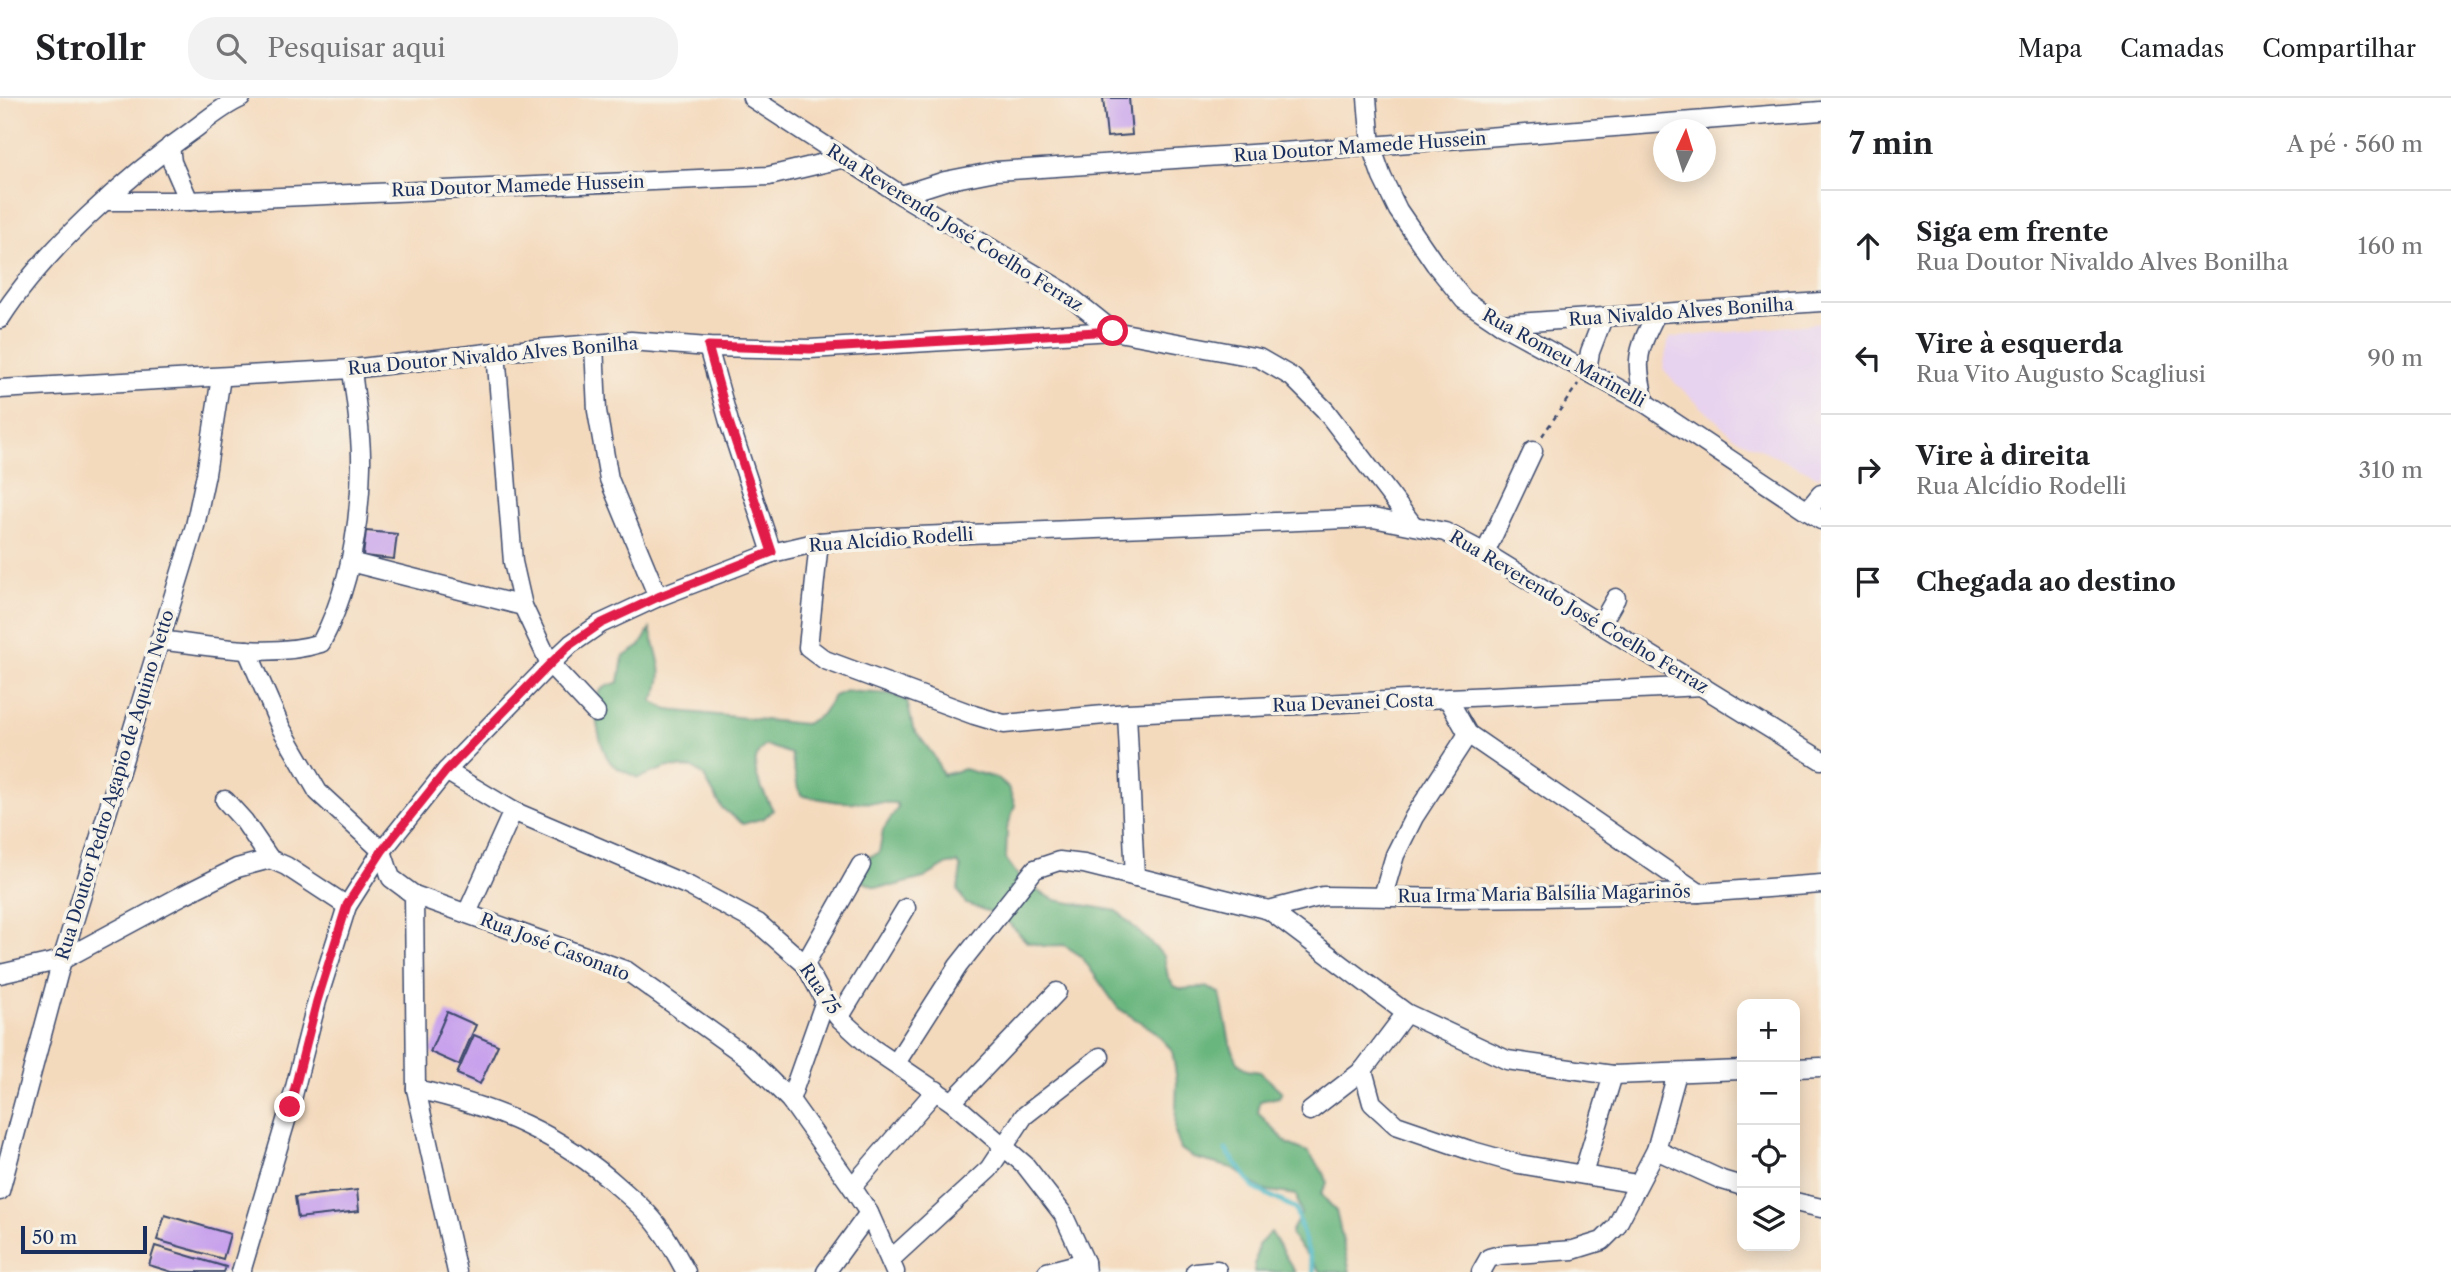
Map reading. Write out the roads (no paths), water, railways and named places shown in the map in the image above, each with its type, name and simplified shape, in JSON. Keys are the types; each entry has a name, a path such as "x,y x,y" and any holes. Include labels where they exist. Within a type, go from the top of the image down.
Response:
{"street":[{"path":"0,319 13,298 44,263 106,201 170,146 241,98"},
{"name":"Rua Reverendo José Coelho Ferraz","path":"752,98 901,195 1063,291 1113,331 1259,358 1292,377 1325,410 1413,525 1445,532 1485,554 1821,760"},
{"name":"Rua Romeu Marinelli","path":"1367,98 1371,146 1381,177 1398,210 1464,300 1500,324 1645,403 1814,515"},
{"name":"Rua Doutor Mamede Hussein","path":"901,195 945,181 996,171 1371,146 1821,111"},
{"path":"170,146 172,162 189,201"},
{"name":"Rua Doutor Mamede Hussein","path":"106,201 189,201 769,176 845,158"},
{"path":"141,170 154,202"},
{"name":"Rua Nivaldo Alves Bonilha","path":"1500,324 1821,302"},
{"path":"1645,403 1638,370 1640,346 1656,314"},
{"path":"1587,370 1594,338 1603,318"},
{"name":"Rua Doutor Nivaldo Alves Bonilha","path":"0,389 352,369 496,352 631,341 810,349 1113,331"},
{"path":"594,344 597,411 609,479 658,597"},
{"path":"708,346 729,422 772,552"},
{"path":"496,352 513,562 523,606 550,664 596,713"},
{"path":"159,640 247,650 297,650 321,643 330,625 350,562 359,504 362,463 352,369"},
{"name":"Rua Doutor Pedro Agapio de Aquino Netto","path":"0,1191 62,960 195,526 221,377"},
{"path":"1485,554 1533,451"},
{"path":"1814,515 1821,494"},
{"name":"Rua Alcídio Rodelli","path":"241,1272 290,1107 317,1001 347,905 382,851 446,771 550,664 571,644 600,624 658,597 772,552 819,542 1373,519 1413,525"},
{"name":"Rua Devanei Costa","path":"819,542 808,647 825,660 1004,724 1126,713 1703,686"},
{"path":"350,562 523,606"},
{"path":"1601,624 1616,598"},
{"path":"247,650 281,728 318,792 382,851 391,878 414,895 416,1089 457,1272"},
{"path":"1448,699 1468,734 1699,893"},
{"path":"1126,713 1135,877"},
{"path":"1383,896 1395,855 1414,817 1468,734"},
{"name":"Rua 75","path":"446,771 513,811 689,886 758,923 805,964 825,1001 839,1018 872,1048 952,1102 1025,1165 1063,1214 1085,1267"},
{"path":"225,800 244,821 270,859 286,866 347,905"},
{"path":"467,913 513,811"},
{"path":"0,975 62,960 237,868 270,859"},
{"path":"897,1063 958,966 1040,867 1059,861 1084,864 1269,910 1406,1013 1507,1060 1613,1075 1737,1070"},
{"path":"805,964 861,864"},
{"name":"Rua Irma Maria Balsília Magarinõs","path":"1269,910 1323,896 1461,898 1699,893 1821,884"},
{"name":"Rua José Casonato","path":"414,895 627,971 747,1057 790,1100 852,1187 869,1213 892,1266"},
{"path":"839,1018 906,908"},
{"path":"952,1102 1057,992"},
{"path":"790,1100 825,1001"},
{"path":"1310,1111 1363,1070 1406,1013"},
{"path":"892,1266 982,1176 1024,1116 1100,1057"},
{"path":"1800,1068 1821,1067"},
{"path":"1363,1070 1372,1103 1396,1125 1519,1164 1637,1184"},
{"path":"1481,1272 1489,1258 1573,1250 1602,1241 1616,1227 1656,1150 1677,1073"},
{"path":"1583,1174 1613,1075"},
{"path":"416,1089 463,1099 533,1127 569,1147 603,1172 639,1206 661,1230 685,1272"},
{"path":"852,1187 936,1090"},
{"path":"1656,1150 1737,1184"},
{"path":"1800,1203 1821,1208"},
{"path":"826,1272 869,1213"},
{"path":"1047,1272 1085,1267"},
{"path":"1195,1272 1217,1270"}],"waterway":[{"path":"1226,1150 1254,1188 1295,1208 1314,1272"}]}
